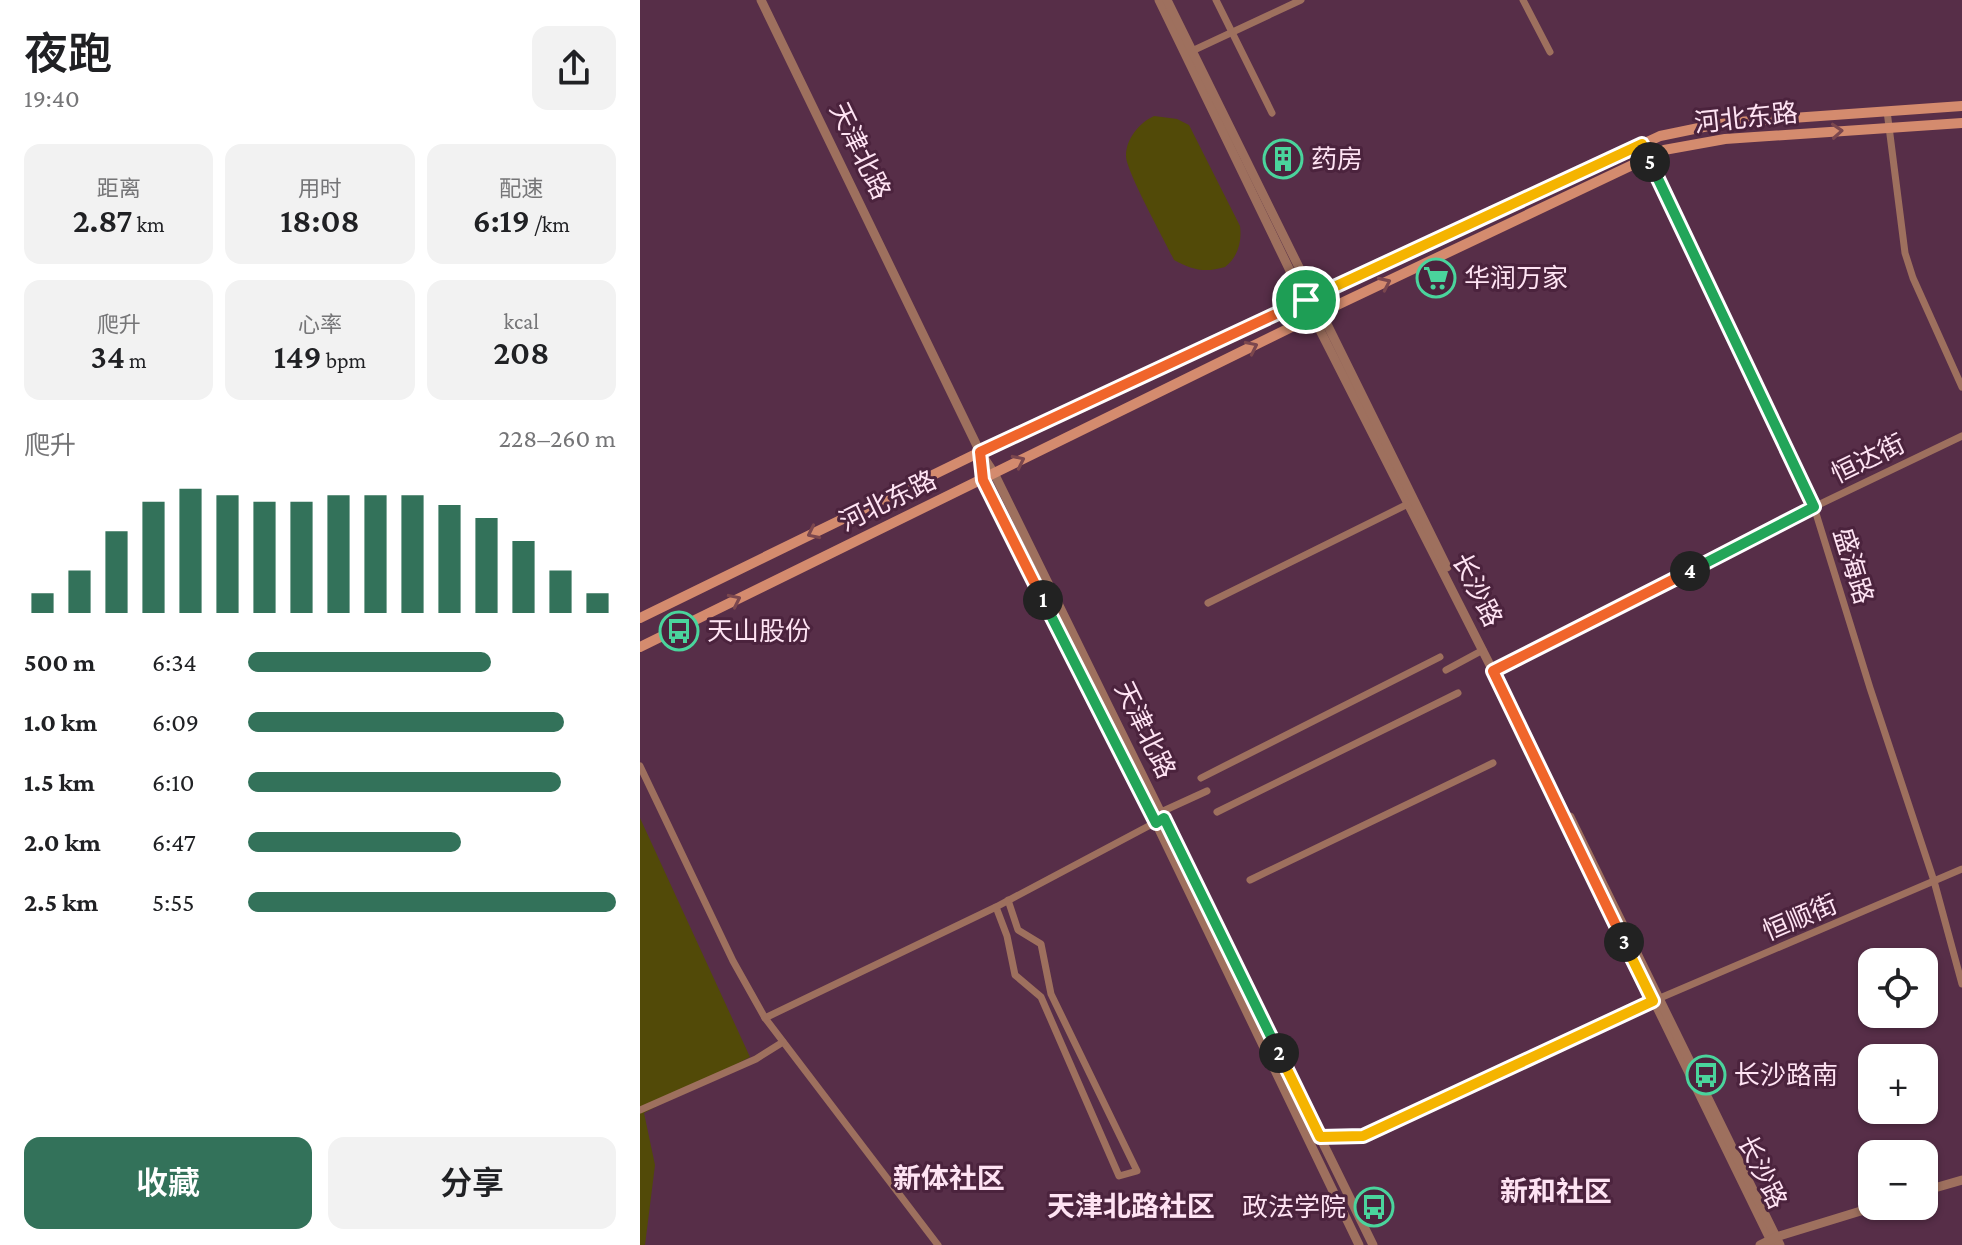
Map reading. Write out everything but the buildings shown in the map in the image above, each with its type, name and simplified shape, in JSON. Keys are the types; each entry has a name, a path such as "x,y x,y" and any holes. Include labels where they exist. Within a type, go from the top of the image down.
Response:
{"main road":[{"path":"640,618 980,452 1660,136 1723,123 1962,106"},
{"name":"河北东路","path":"640,647 1318,314 1664,150 1725,139 1962,123"}],"street":[{"name":"天津北路","path":"761,0 1160,818 1359,1245"},
{"name":"长沙路","path":"1159,0 1496,670 1775,1242"},
{"name":"长沙路","path":"1167,0 1310,298"},
{"path":"1216,0 1272,113"},
{"path":"1192,51 1301,0"},
{"path":"1523,0 1550,52"},
{"path":"1887,111 1905,253 1913,278 1962,387"},
{"name":"盛海路","path":"1642,144 1731,339 1814,507 1934,881 1962,984"},
{"name":"长沙路","path":"1318,314 1408,504 1496,670"},
{"name":"恒达街","path":"1496,670 1814,507 1962,436"},
{"name":"天津北路","path":"980,452 983,480 1160,818 1373,1245"},
{"path":"1208,603 1408,504"},
{"path":"1446,670 1483,650"},
{"path":"1201,778 1440,657"},
{"path":"1217,812 1458,693"},
{"path":"1250,880 1493,763"},
{"path":"640,766 733,961 765,1018 938,1245"},
{"path":"765,1018 996,907 1207,791"},
{"name":"恒顺街","path":"1320,1137 1363,1136 1657,1000 1962,869"},
{"path":"996,907 1007,936 1015,975 1041,997 1119,1176 1137,1171 1051,994 1041,944 1018,930 1008,900"},
{"path":"640,1110 756,1059 783,1042"},
{"path":"1938,1187 1962,1180"},
{"path":"1760,1245 1858,1213"}],"shaded area":[{"path":"1154,116 1177,119 1189,125 1240,226 1238,249 1225,267 1199,270 1174,260 1139,190 1126,156 1128,144 1134,132"},
{"path":"640,818 750,1057 644,1113 655,1165 645,1245 640,1245"}],"place":[{"name":"药房","path":"1283,159"},
{"name":"华润万家","path":"1436,278"},
{"name":"天山股份","path":"679,631"},
{"name":"长沙路南","path":"1706,1075"},
{"name":"政法学院","path":"1374,1207"}],"district":[{"name":"新体社区","path":"949,1178"},
{"name":"新和社区","path":"1556,1191"},
{"name":"天津北路社区","path":"1131,1206"}],"route":[{"path":"1642,144 1731,339 1814,507 1493,671 1653,1001 1363,1136 1320,1137 1164,818 1156,823 983,480 980,452 1306,300 1642,144"}]}
